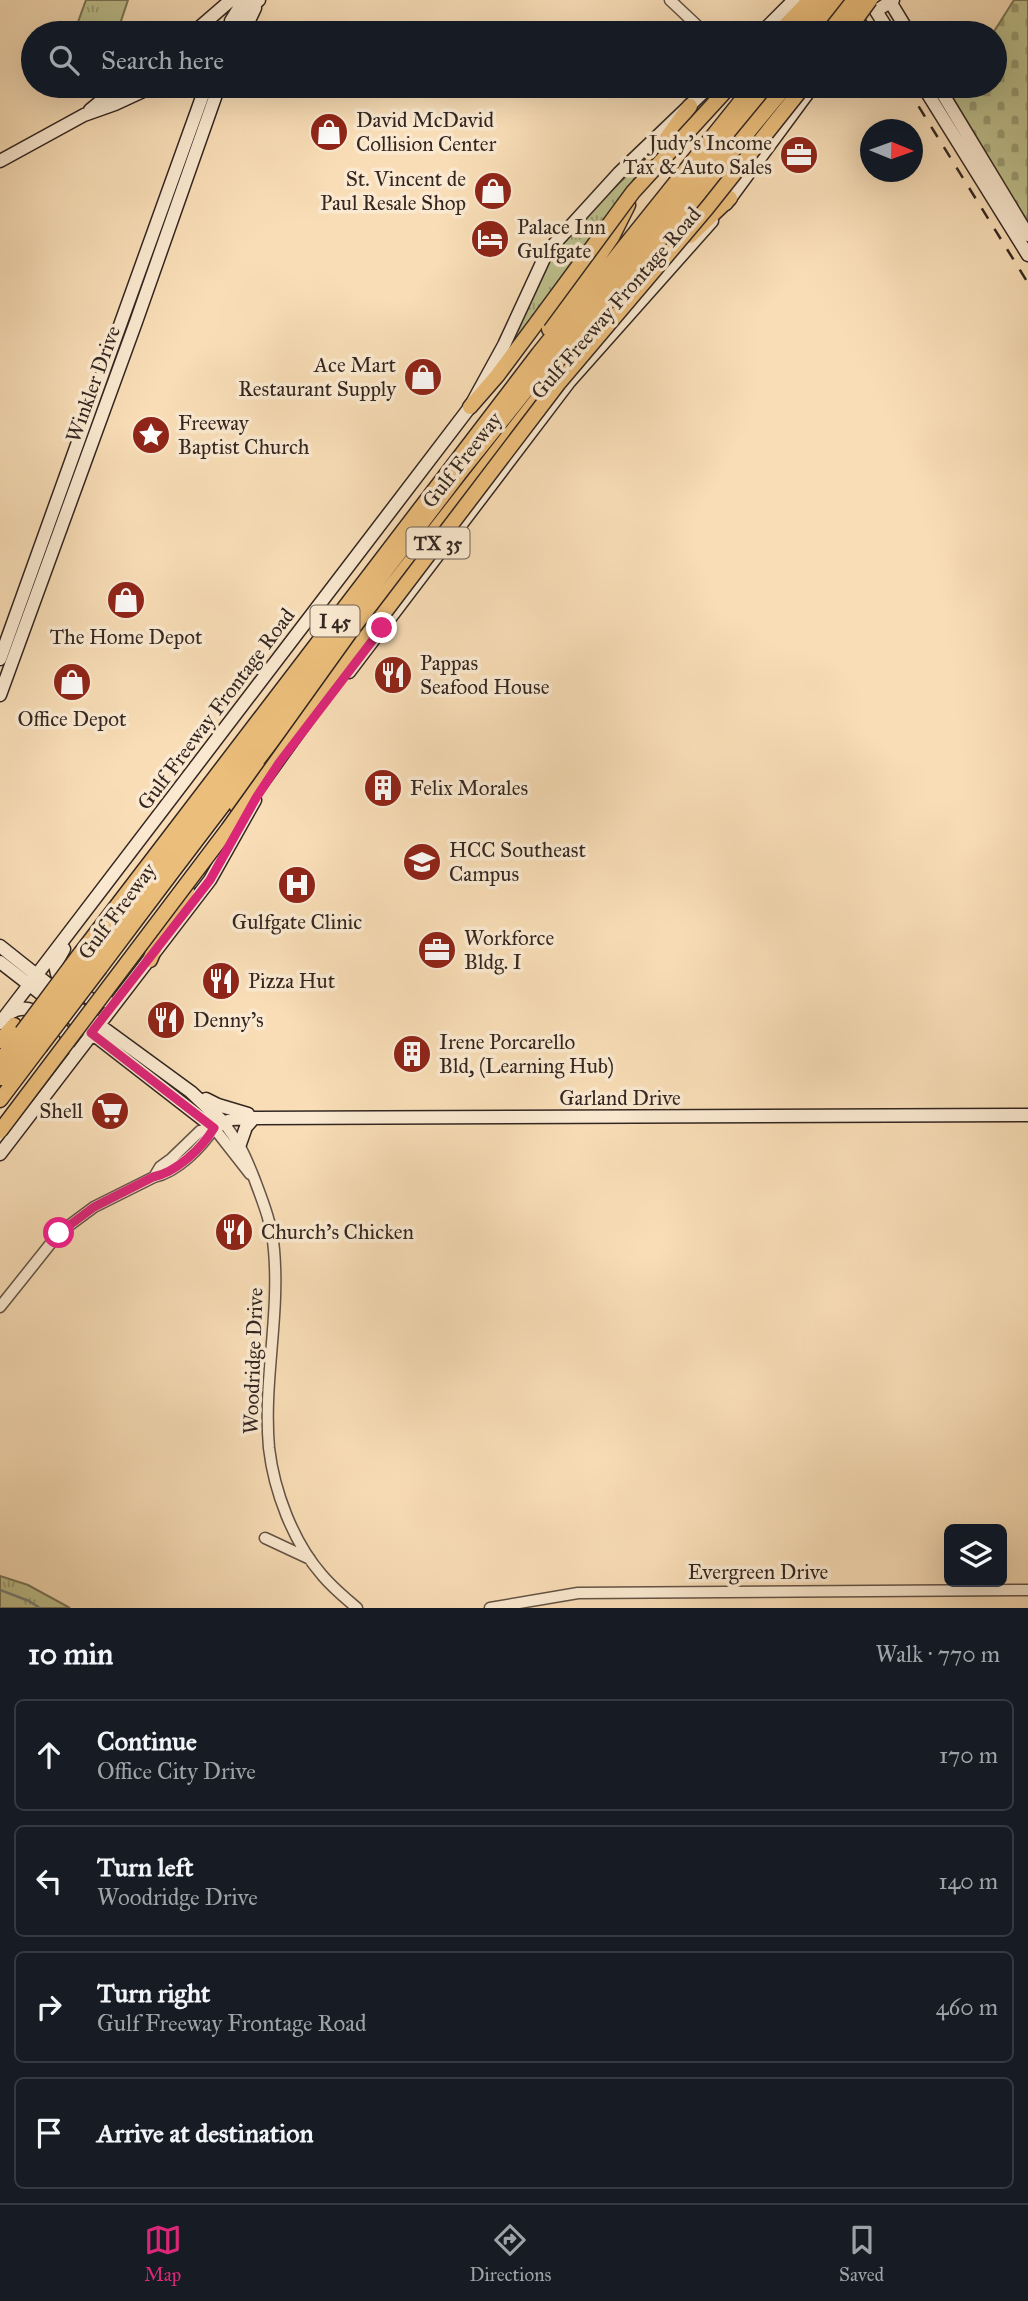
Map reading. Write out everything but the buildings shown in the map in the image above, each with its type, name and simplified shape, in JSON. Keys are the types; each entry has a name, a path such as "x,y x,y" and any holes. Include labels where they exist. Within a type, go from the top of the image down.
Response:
{"highway":[{"path":"790,21 810,0"},
{"path":"805,21 822,0"},
{"path":"821,21 838,0"},
{"path":"837,21 854,0"},
{"path":"858,21 874,4"},
{"path":"470,408 498,376 633,192 719,98"},
{"name":"Gulf Freeway","path":"0,1078 18,1031 90,961 261,754 617,297 730,135 747,98"},
{"name":"Gulf Freeway","path":"0,1061 18,1031 53,990 90,961 459,474 759,98"},
{"name":"Gulf Freeway","path":"90,961 539,353 730,135 771,98"},
{"name":"TX 35","path":"0,1131 228,829 362,642 558,384 799,98"},
{"path":"539,353 550,325 612,237 663,143 690,106"},
{"path":"617,297 636,288 730,198"},
{"path":"149,960 158,940 253,780 261,754"},
{"path":"0,1041 18,1031"},
{"name":"Gulf Freeway","path":"0,1100 18,1031"}],"main road":[{"path":"207,21 231,0"},
{"path":"232,21 244,0"},
{"path":"237,21 259,0"},
{"path":"249,21 259,0"},
{"path":"773,21 794,0"},
{"path":"861,21 874,4 891,1 902,21"},
{"path":"874,4 883,21"},
{"path":"84,115 105,98"},
{"path":"0,161 84,115 128,98"},
{"name":"Winkler Drive","path":"1,692 29,598 209,98"},
{"name":"Gulf Freeway Frontage Road","path":"18,1031 33,979 470,408 504,345 547,252 619,173 698,98"},
{"name":"Gulf Freeway Frontage Road","path":"0,1154 210,880 279,763 407,594 569,382 700,237 800,98"},
{"path":"933,98 953,123 1028,234"},
{"path":"943,98 953,123 1028,255"},
{"name":"Winkler Drive","path":"0,659 29,598"},
{"path":"95,899 94,906 58,957 55,965 57,974 97,1002 109,1000 124,986 129,985"},
{"name":"Woodridge Drive","path":"0,946 33,979 219,1125"},
{"name":"Woodridge Drive","path":"0,962 33,979"},
{"path":"18,1031 20,1007 30,1008 66,1033 68,1047 47,1091"},
{"name":"Woodridge Drive","path":"94,1028 191,1092 219,1125"},
{"path":"191,1092 218,1105 258,1118"},
{"name":"Garland Drive","path":"219,1125 232,1119 258,1118 1028,1115"},
{"path":"240,1144 246,1127 258,1118"}],"street":[{"path":"670,0 692,21"},
{"path":"0,1307 59,1233 94,1207 153,1177 160,1167 200,1131 219,1125"},
{"name":"Woodridge Drive","path":"219,1125 240,1144 253,1176 266,1209 275,1263 268,1426 269,1450 281,1498 310,1559 322,1575 357,1608"},
{"name":"Woodridge Drive","path":"219,1125 253,1176"},
{"path":"265,1538 310,1559"},
{"name":"Evergreen Drive","path":"490,1608 578,1593 1028,1590"}],"green space":[{"path":"86,0 128,0 121,21 78,21"},
{"path":"1014,0 1028,0 1028,225 950,98 1007,98 1007,21 1001,21"},
{"path":"637,166 639,170 628,190 512,348 509,346 541,271 572,228"},
{"path":"0,1576 28,1585 70,1608 0,1608"}],"waterway":[{"path":"0,1590 40,1608"}],"railway":[{"path":"852,0 866,21"},
{"path":"913,98 1028,283"}],"place":[{"name":"David McDavid Collision Center","path":"329,132"},
{"name":"Judy's Income Tax & Auto Sales","path":"799,155"},
{"name":"St. Vincent de Paul Resale Shop","path":"493,191"},
{"name":"Palace Inn Gulfgate","path":"490,239"},
{"name":"Ace Mart Restaurant Supply","path":"423,377"},
{"name":"Freeway Baptist Church","path":"151,435"},
{"name":"The Home Depot","path":"126,600"},
{"name":"Pappas Seafood House","path":"393,675"},
{"name":"Office Depot","path":"72,682"},
{"name":"Felix Morales","path":"383,788"},
{"name":"HCC Southeast Campus","path":"422,862"},
{"name":"Gulfgate Clinic","path":"297,885"},
{"name":"Workforce Bldg. I","path":"437,950"},
{"name":"Pizza Hut","path":"221,981"},
{"name":"Denny's","path":"166,1020"},
{"name":"Irene Porcarello Bld, (Learning Hub)","path":"412,1054"},
{"name":"Shell","path":"110,1111"},
{"name":"Church's Chicken","path":"234,1232"}],"route":[{"path":"59,1233 94,1207 153,1177 164,1175 207,1140 214,1128 91,1033 210,880 279,763 382,628"}]}
